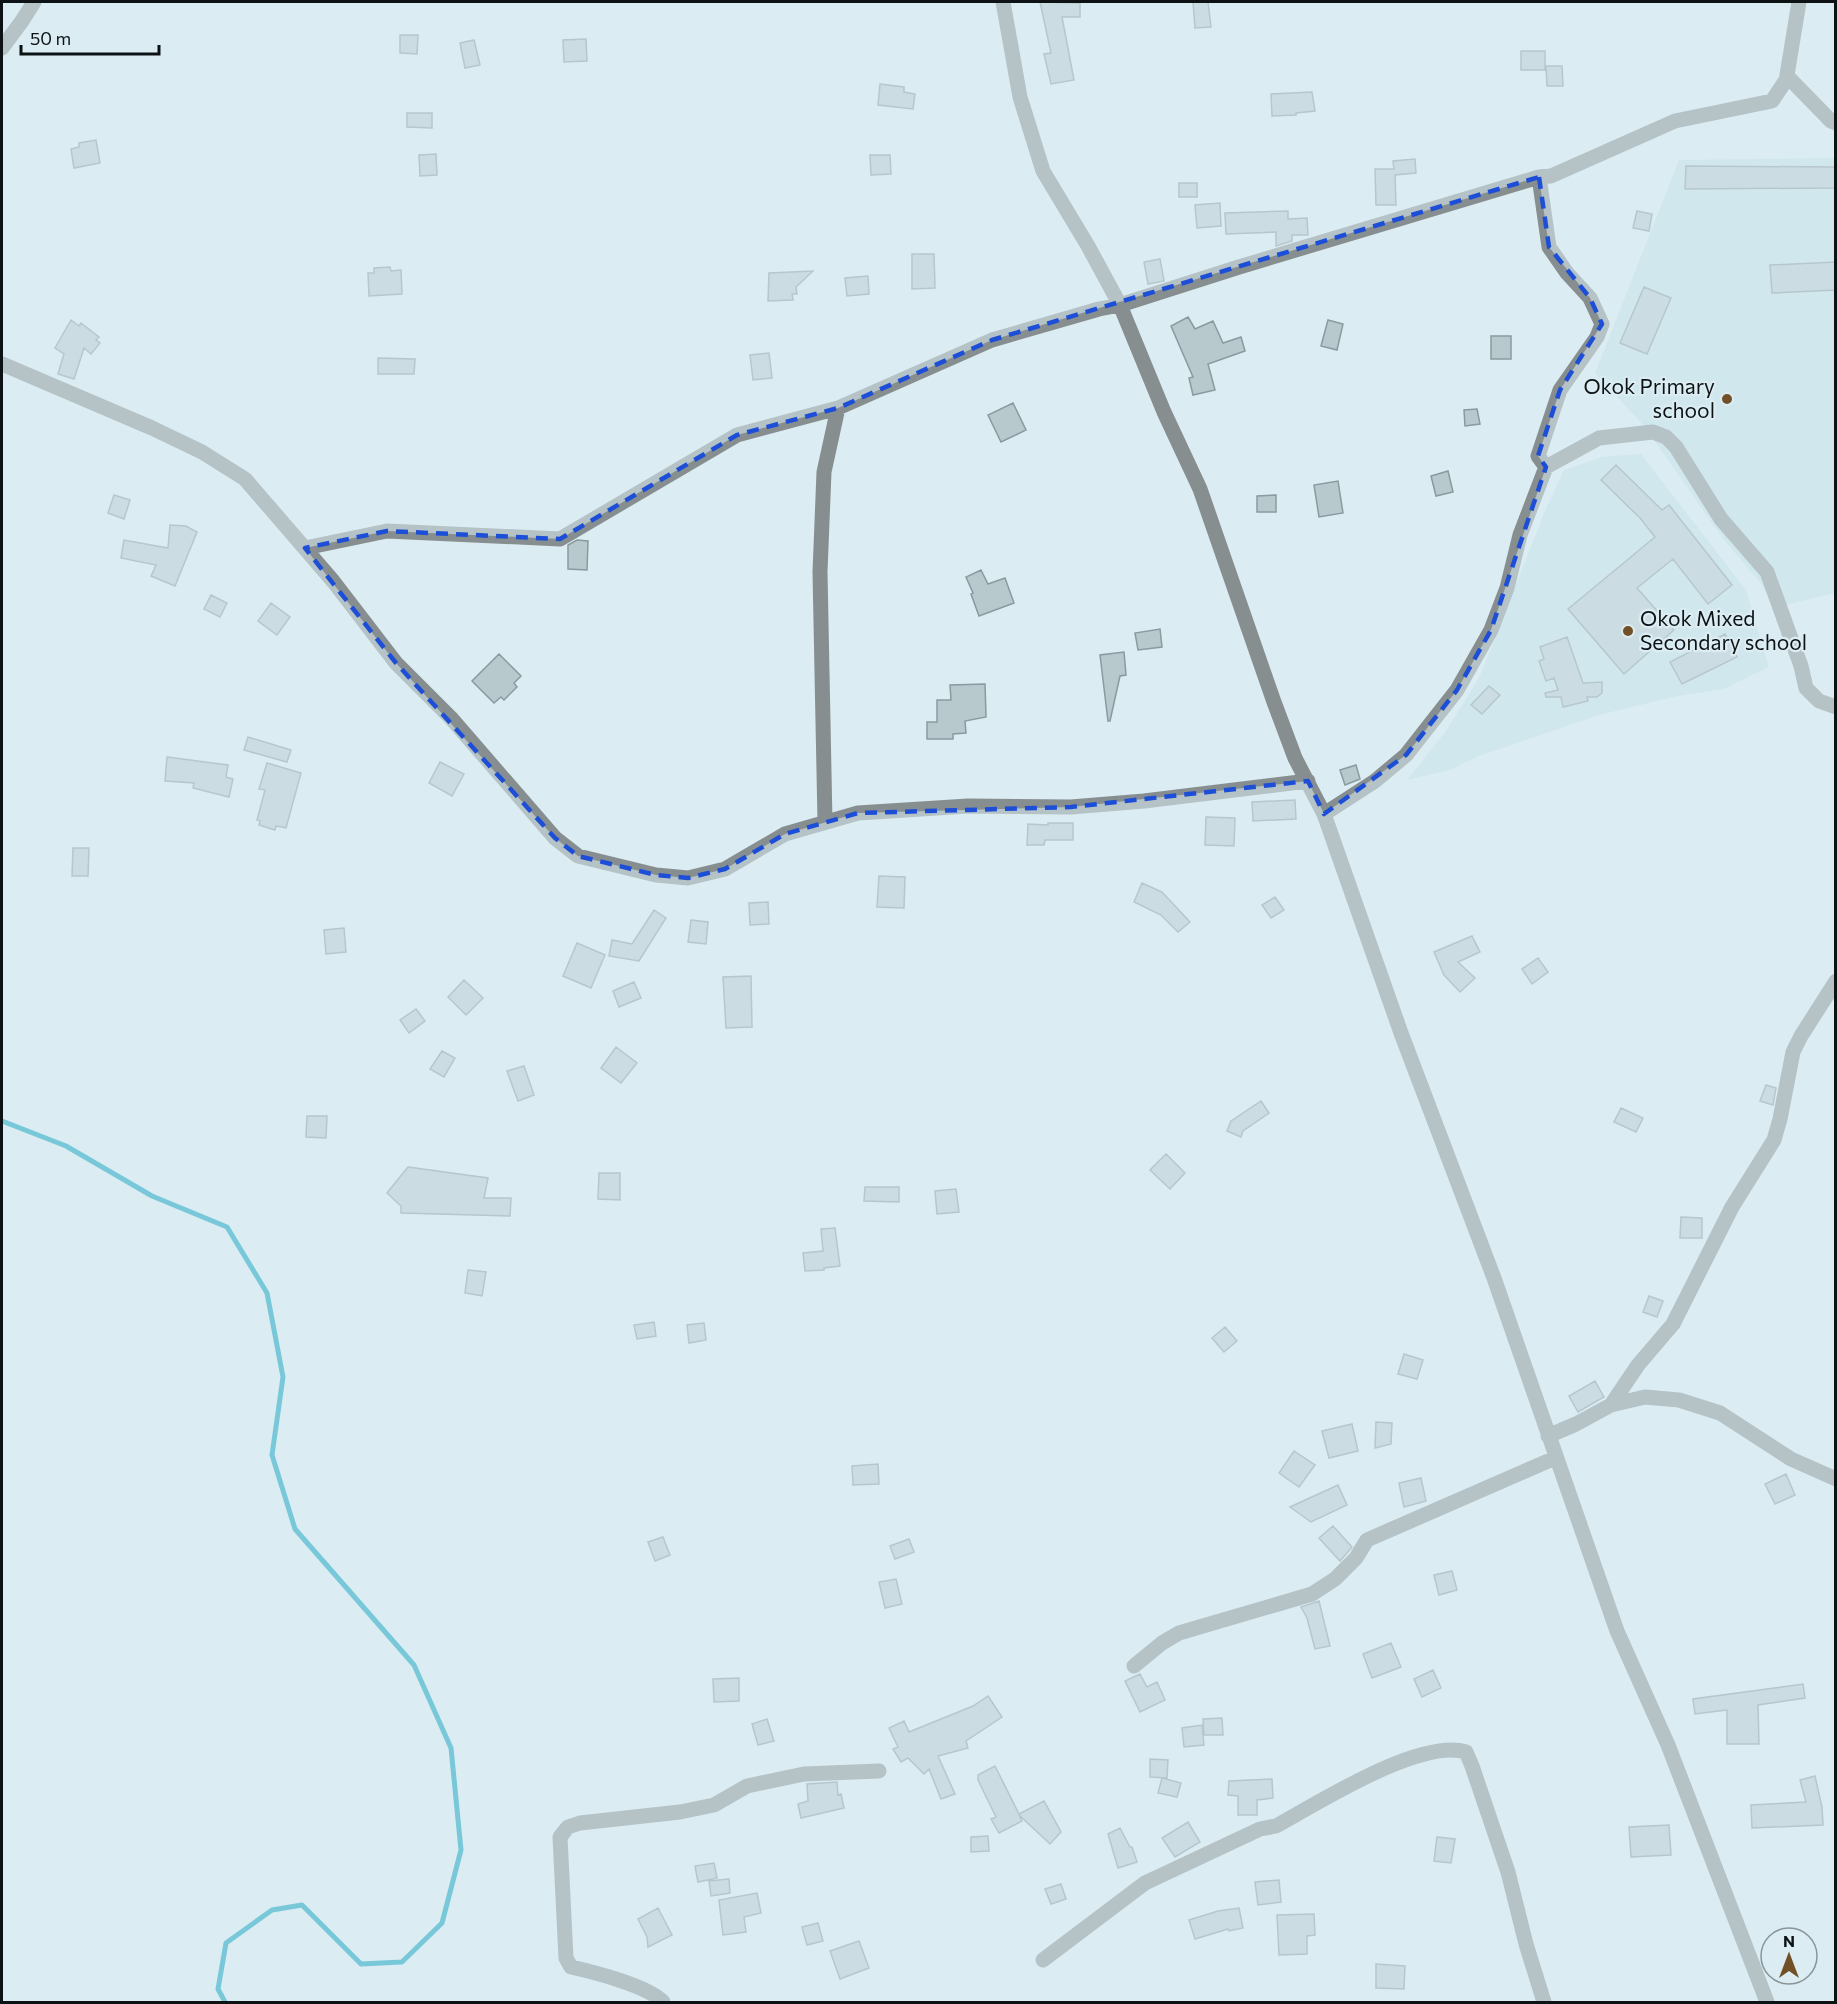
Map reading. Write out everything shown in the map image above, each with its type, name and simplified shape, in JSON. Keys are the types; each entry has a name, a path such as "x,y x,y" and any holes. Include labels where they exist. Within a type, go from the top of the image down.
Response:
{"street":[{"path":"2,48 34,2"},
{"path":"1003,2 1020,98 1043,171 1120,305 1164,412 1200,489 1274,702 1295,758 1324,814 1401,1033 1494,1278 1617,1631 1668,1745 1767,2002"},
{"path":"1799,2 1786,75 1831,121 1836,123"},
{"path":"306,548 387,531 560,539 737,435 838,408 992,340 1120,305 1251,263 1539,177 1551,176 1675,121 1772,101 1788,77"},
{"path":"1539,177 1549,247 1567,273 1590,298 1602,324 1597,337 1560,390 1538,456 1546,467"},
{"path":"2,364 124,415 202,452 245,479 306,548 396,663 451,718 555,838 579,856 656,875 688,878 725,869 785,834 858,813 968,806 1071,807 1144,801 1308,781"},
{"path":"825,822 820,572 824,472 838,408"},
{"path":"1324,814 1375,781 1406,755 1457,690 1491,630 1507,588 1520,535 1546,467 1599,438 1653,432 1666,437 1676,447 1721,519 1767,572 1801,666 1806,688 1819,701 1836,707"},
{"path":"1611,1404 1638,1365 1673,1324 1732,1207 1774,1140 1793,1052 1801,1035 1836,981"},
{"path":"1548,1436 1576,1424 1611,1404 1645,1397 1679,1400 1720,1413 1791,1459 1836,1479"},
{"path":"1134,1666 1162,1642 1179,1633 1312,1594 1335,1579 1356,1558 1367,1540 1555,1458"},
{"path":"1043,1960 1145,1883 1260,1829 1276,1826 1377,1770 1454,1748 1466,1752 1472,1766 1508,1872 1526,1944 1544,2002"},
{"path":"663,2002 654,1995 622,1982 571,1967 566,1959 560,1837 568,1827 591,1822 680,1812 714,1805 747,1786 804,1774 879,1771"}],"highlighted area":[{"path":"1539,177 1549,247 1590,298 1602,324 1560,390 1538,456 1546,467 1491,630 1457,690 1406,755 1324,814 1308,781 1071,807 858,813 785,834 725,869 688,878 656,875 578,856 555,838 396,663 305,548 387,531 560,539 737,435 838,408 992,340"}],"shaded area":[{"name":"Okok Primary school","path":"1835,158 1835,593 1774,608 1762,585 1724,540 1644,426 1595,373 1679,160"},
{"name":"Okok Mixed Secondary school","path":"1641,454 1746,590 1769,667 1724,689 1678,696 1599,715 1479,756 1450,770 1407,780 1446,731 1480,676 1545,511 1564,470 1602,457"}],"building":[{"path":"1040,2 1080,3 1080,17 1062,17 1074,80 1051,84 1044,54 1051,53"},
{"path":"1193,2 1208,2 1211,27 1195,28"},
{"path":"400,35 418,35 417,54 400,53"},
{"path":"586,39 587,61 564,62 563,40"},
{"path":"474,40 480,65 465,68 460,43"},
{"path":"1521,51 1545,51 1545,70 1521,70"},
{"path":"1546,66 1562,66 1563,86 1547,86"},
{"path":"880,84 904,87 904,92 915,94 913,109 878,105"},
{"path":"1312,92 1315,111 1272,116 1271,94"},
{"path":"407,113 432,113 432,128 407,127"},
{"path":"96,140 100,163 74,168 71,149 79,147 79,143"},
{"path":"436,154 437,175 420,176 419,155"},
{"path":"870,155 890,155 891,174 871,175"},
{"path":"1415,159 1416,173 1395,175 1396,205 1376,205 1375,169 1394,169 1393,161"},
{"path":"1686,166 1836,167 1836,188 1685,189"},
{"path":"1179,183 1197,183 1197,197 1179,197"},
{"path":"1220,203 1221,226 1197,228 1195,205"},
{"path":"1288,211 1288,219 1307,218 1308,235 1292,235 1292,241 1276,246 1276,232 1226,234 1225,213"},
{"path":"1637,211 1652,214 1649,231 1633,228"},
{"path":"912,254 934,254 935,288 912,289"},
{"path":"1160,259 1164,281 1148,284 1144,262"},
{"path":"1836,262 1836,290 1772,293 1770,265"},
{"path":"390,267 391,271 401,270 402,294 369,296 368,273 374,273 374,268"},
{"path":"813,271 796,287 797,294 792,294 793,300 768,301 769,273"},
{"path":"868,276 869,294 847,296 845,278"},
{"path":"1644,287 1671,298 1647,354 1620,343"},
{"path":"1188,317 1195,329 1213,321 1223,343 1241,337 1245,351 1208,364 1215,390 1193,395 1189,378 1193,377 1171,326"},
{"path":"71,320 79,326 81,323 99,337 96,340 100,343 91,354 84,348 74,379 58,374 64,354 55,348"},
{"path":"1328,320 1343,324 1337,350 1321,346"},
{"path":"1491,336 1511,336 1511,359 1491,359"},
{"path":"769,353 772,378 753,380 750,355"},
{"path":"378,358 415,359 414,374 378,374"},
{"path":"1013,403 1026,430 1001,442 988,415"},
{"path":"1477,409 1480,424 1465,426 1464,410"},
{"path":"1616,465 1662,510 1669,505 1732,585 1708,604 1673,559 1637,588 1674,630 1624,674 1568,609 1655,537 1640,518 1601,480"},
{"path":"1448,471 1453,492 1436,496 1431,476"},
{"path":"1338,481 1343,513 1319,517 1314,485"},
{"path":"114,495 130,500 124,519 108,513"},
{"path":"1276,495 1276,512 1257,512 1257,496"},
{"path":"170,525 186,526 197,532 175,586 151,576 156,565 121,558 124,540 168,548"},
{"path":"577,540 588,541 587,570 568,569 568,545"},
{"path":"981,570 988,584 1005,578 1014,603 979,616 966,577"},
{"path":"211,595 227,603 220,617 204,609"},
{"path":"271,603 290,617 277,635 258,621"},
{"path":"1160,629 1162,647 1138,650 1135,633"},
{"path":"1725,634 1737,657 1682,684 1670,662"},
{"path":"1567,637 1583,683 1602,682 1602,693 1597,697 1587,697 1588,701 1563,707 1561,697 1546,697 1545,693 1558,690 1554,678 1546,681 1539,661 1544,659 1540,647"},
{"path":"1124,652 1126,675 1120,676 1110,721 1108,721 1100,655"},
{"path":"499,654 521,676 514,683 517,687 504,700 501,697 494,703 472,681"},
{"path":"985,684 986,717 965,721 966,733 953,734 953,739 927,739 927,722 937,722 937,700 951,700 950,685"},
{"path":"1489,686 1500,695 1482,714 1471,705"},
{"path":"248,737 291,750 287,762 244,750"},
{"path":"167,757 228,765 226,777 233,779 229,797 193,788 194,783 165,781"},
{"path":"440,762 464,774 452,796 429,783"},
{"path":"267,763 301,773 286,828 276,826 275,830 259,825 260,821 257,820 265,790 259,789"},
{"path":"1356,765 1360,779 1345,785 1340,770"},
{"path":"1295,800 1296,819 1253,821 1252,802"},
{"path":"1206,817 1235,818 1234,846 1205,845"},
{"path":"1048,823 1073,823 1073,840 1045,840 1044,845 1027,845 1028,824 1048,825"},
{"path":"73,848 89,848 88,876 72,876"},
{"path":"879,876 905,877 904,908 877,907"},
{"path":"1142,883 1162,892 1190,922 1178,932 1161,915 1134,902"},
{"path":"1275,897 1284,910 1271,918 1262,905"},
{"path":"768,902 769,924 750,925 749,903"},
{"path":"654,910 666,918 639,961 609,956 612,940 632,944"},
{"path":"691,920 708,922 706,944 688,942"},
{"path":"344,928 346,952 326,954 324,930"},
{"path":"1472,936 1480,952 1458,962 1475,978 1460,992 1444,975 1434,952"},
{"path":"577,943 605,955 591,988 563,976"},
{"path":"1538,958 1548,972 1532,984 1522,969"},
{"path":"751,976 752,1027 726,1028 723,977"},
{"path":"464,980 483,998 466,1015 448,997"},
{"path":"634,982 641,998 619,1007 613,991"},
{"path":"416,1009 425,1021 409,1033 400,1020"},
{"path":"616,1047 637,1063 621,1083 601,1068"},
{"path":"442,1051 455,1058 444,1077 430,1069"},
{"path":"524,1066 534,1095 518,1101 507,1071"},
{"path":"1766,1085 1776,1088 1773,1105 1760,1101"},
{"path":"1261,1101 1269,1113 1243,1131 1241,1137 1227,1131 1231,1121"},
{"path":"1621,1108 1643,1118 1636,1132 1614,1122"},
{"path":"307,1116 327,1116 326,1138 306,1137"},
{"path":"1166,1154 1185,1173 1170,1189 1150,1170"},
{"path":"408,1167 488,1178 484,1198 511,1198 510,1216 401,1213 401,1206 387,1193"},
{"path":"599,1173 620,1173 620,1200 598,1199"},
{"path":"865,1187 899,1187 899,1202 864,1201"},
{"path":"956,1189 959,1212 937,1214 935,1191"},
{"path":"1681,1217 1702,1218 1702,1238 1680,1238"},
{"path":"835,1228 840,1266 805,1271 803,1253 823,1251 821,1229"},
{"path":"468,1270 486,1272 482,1296 465,1293"},
{"path":"1649,1296 1663,1301 1657,1317 1643,1312"},
{"path":"654,1322 656,1336 637,1339 634,1325"},
{"path":"704,1323 706,1340 689,1343 687,1325"},
{"path":"1225,1327 1237,1341 1224,1352 1212,1338"},
{"path":"1404,1354 1423,1360 1417,1379 1398,1374"},
{"path":"1595,1381 1604,1397 1578,1412 1569,1396"},
{"path":"1376,1422 1392,1423 1391,1444 1375,1448"},
{"path":"1352,1424 1358,1451 1329,1458 1322,1431"},
{"path":"1294,1451 1315,1465 1299,1487 1279,1473"},
{"path":"878,1464 879,1484 853,1485 852,1466"},
{"path":"1786,1474 1795,1495 1775,1504 1765,1484"},
{"path":"1421,1478 1426,1501 1404,1507 1399,1483"},
{"path":"1338,1485 1347,1505 1311,1522 1290,1507"},
{"path":"1333,1526 1352,1547 1340,1561 1319,1538"},
{"path":"663,1537 670,1555 655,1561 648,1542"},
{"path":"909,1539 914,1552 895,1559 890,1546"},
{"path":"1452,1571 1457,1590 1439,1595 1434,1575"},
{"path":"896,1579 902,1604 885,1608 879,1582"},
{"path":"1319,1601 1330,1646 1315,1649 1307,1618 1301,1607"},
{"path":"1391,1643 1401,1667 1372,1678 1363,1654"},
{"path":"1433,1670 1441,1688 1422,1697 1414,1679"},
{"path":"1140,1674 1147,1687 1157,1682 1165,1700 1140,1712 1125,1681"},
{"path":"739,1678 739,1701 714,1702 713,1679"},
{"path":"1803,1684 1805,1698 1758,1705 1759,1744 1727,1744 1727,1710 1695,1714 1693,1699"},
{"path":"988,1696 1002,1717 966,1741 968,1748 938,1756 955,1794 941,1799 929,1769 924,1774 908,1758 901,1762 893,1749 898,1747 889,1728 904,1721 909,1732 973,1706"},
{"path":"1222,1718 1223,1735 1204,1735 1203,1719"},
{"path":"767,1719 774,1741 758,1745 752,1724"},
{"path":"1202,1725 1204,1745 1184,1747 1182,1728"},
{"path":"1150,1759 1168,1760 1167,1778 1150,1777"},
{"path":"995,1766 1019,1814 1044,1801 1061,1832 1050,1844 1019,1815 1022,1821 999,1833 991,1819 996,1817 978,1780 978,1775"},
{"path":"1815,1776 1822,1807 1823,1825 1752,1828 1751,1805 1806,1802 1800,1780"},
{"path":"1162,1778 1181,1783 1177,1797 1158,1793"},
{"path":"1272,1779 1273,1798 1257,1800 1257,1815 1238,1815 1238,1796 1228,1795 1229,1781"},
{"path":"837,1782 838,1795 841,1794 844,1808 801,1818 798,1804 808,1801 807,1784"},
{"path":"1188,1822 1200,1842 1175,1857 1162,1838"},
{"path":"1669,1825 1671,1855 1631,1857 1629,1827"},
{"path":"1120,1828 1132,1847 1137,1862 1118,1868 1108,1834"},
{"path":"988,1836 989,1851 971,1852 971,1837"},
{"path":"1437,1837 1455,1839 1451,1863 1434,1861"},
{"path":"714,1863 717,1878 698,1882 695,1866"},
{"path":"729,1879 730,1893 711,1896 709,1881"},
{"path":"1279,1880 1281,1902 1258,1905 1255,1882"},
{"path":"1061,1884 1066,1899 1051,1904 1045,1889"},
{"path":"757,1893 761,1913 744,1917 746,1932 723,1935 719,1900"},
{"path":"658,1908 672,1935 648,1947 647,1937 638,1919"},
{"path":"1239,1908 1243,1928 1229,1931 1228,1929 1195,1939 1189,1920 1218,1911"},
{"path":"1314,1914 1315,1935 1307,1936 1307,1954 1279,1955 1277,1915"},
{"path":"818,1923 823,1941 807,1945 802,1927"},
{"path":"859,1941 869,1968 840,1979 830,1951"},
{"path":"1376,1964 1405,1966 1404,1989 1376,1988"}],"waterway":[{"path":"2,1121 66,1146 152,1196 227,1227 267,1293 283,1377 272,1455 295,1529 414,1665 451,1748 461,1850 442,1923 402,1962 361,1964 302,1905 272,1910 226,1943 218,1989 225,2002"}],"place":[{"name":"Okok Primary school","path":"1727,399"},
{"name":"Okok Mixed Secondary school","path":"1628,631"}]}
